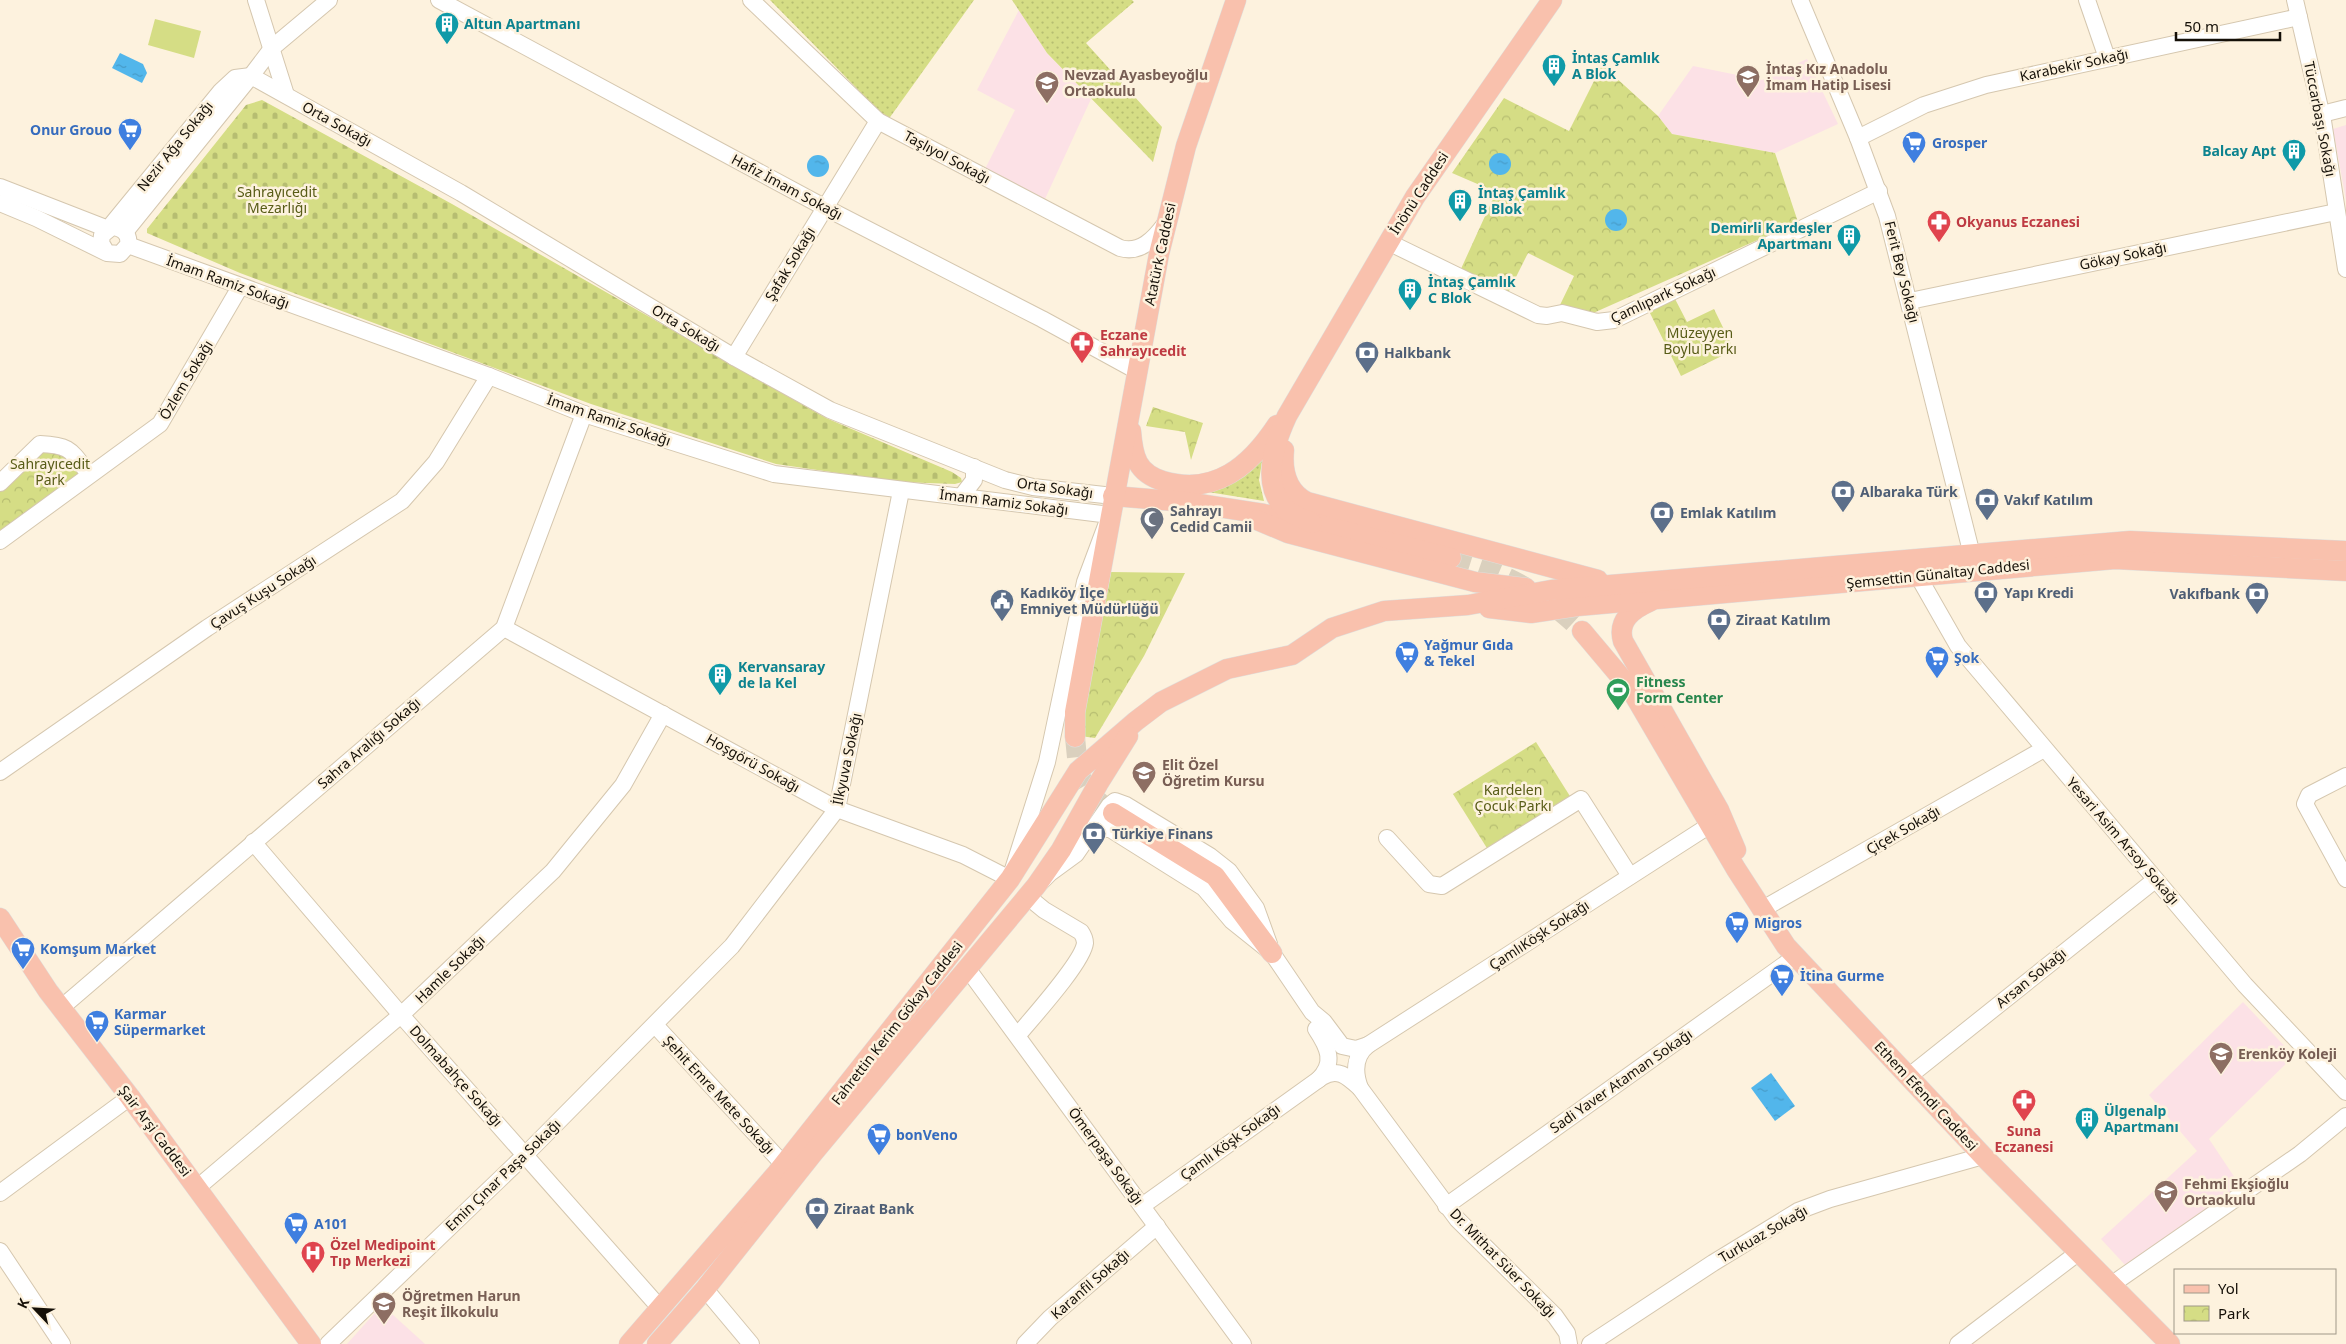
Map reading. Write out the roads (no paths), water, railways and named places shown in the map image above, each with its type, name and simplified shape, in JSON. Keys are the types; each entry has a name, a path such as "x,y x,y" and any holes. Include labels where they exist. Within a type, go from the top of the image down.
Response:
{"main road":[{"name":"Atatürk Caddesi","path":"1111,506 1166,222 1186,146 1236,0"},
{"name":"İnönü Caddesi","path":"1298,394 1436,164 1552,0"},
{"path":"1129,409 1132,451 1138,466 1158,479 1196,485 1220,479 1248,460 1268,438 1298,394"},
{"path":"1298,394 1278,439 1273,460 1272,484 1277,498 1284,508 1312,523"},
{"path":"1298,394 1287,434 1284,459 1288,482 1299,498 1332,511 1594,579 1628,584"},
{"path":"1075,737 1075,712 1098,592 1111,506 1186,502 1312,523 1451,558"},
{"path":"1237,510 1288,533 1457,577 1509,586 1551,590"},
{"name":"Şemsettin Günaltay Caddesi","path":"1551,590 2138,541 2346,551"},
{"name":"Şemsettin Günaltay Caddesi","path":"1531,612 1658,598 2125,558 2346,571"},
{"path":"1531,612 1546,603 1551,590 1546,574 1535,564"},
{"name":"Fahrettin Kerim Gökay Caddesi","path":"629,1344 784,1165 1010,879 1078,771 1136,721 1161,702 1227,669 1292,655 1332,628 1384,611 1468,605 1551,590"},
{"path":"1658,598 1639,606 1626,618 1621,630 1622,641 1724,820 1748,888"},
{"name":"Fahrettin Kerim Gökay Caddesi","path":"1468,605 1531,612"},
{"name":"Ethem Efendi Caddesi","path":"1582,631 1627,683 1710,825 1781,940 1983,1156 2170,1344"},
{"name":"Fahrettin Kerim Gökay Caddesi","path":"657,1344 706,1289 814,1152 1027,896 1061,850 1098,784 1130,733 1161,702"},
{"path":"1113,812 1215,876 1272,953"},
{"name":"Şair Arşi Caddesi","path":"0,918 60,1008 130,1097 311,1344"}],"street":[{"name":"Orta Sokağı","path":"256,0 286,95"},
{"name":"Nezir Ağa Sokağı","path":"127,239 272,47 329,0"},
{"name":"Hafız İmam Sokağı","path":"439,0 824,207 1042,319 1136,371"},
{"name":"Taşlıyol Sokağı","path":"751,0 878,121 1120,248 1131,250 1143,246 1158,233 1166,222"},
{"name":"Ferit Bey Sokağı","path":"1800,0 1858,138 1889,221 1972,555"},
{"path":"2087,0 2107,58"},
{"name":"Tüccarbaşı Sokağı","path":"2295,0 2322,114 2346,269"},
{"name":"Karabekir Sokağı","path":"1858,138 1916,109 1948,96 1995,82 2299,17"},
{"name":"Orta Sokağı","path":"251,76 461,193 734,356 830,410 1005,480 1111,506"},
{"name":"Nezir Ağa Sokağı","path":"108,229 221,91 235,78 251,76"},
{"path":"2322,114 2346,108"},
{"name":"Şafak Sokağı","path":"734,356 878,121"},
{"path":"0,187 108,229 117,228 127,239 120,254 108,253 0,203"},
{"name":"Çamlıpark Sokağı","path":"1388,242 1538,315 1547,316 1562,313 1590,321 1604,322 1646,305 1879,191"},
{"name":"Gökay Sokağı","path":"1910,301 2336,212"},
{"path":"108,229 102,235 101,243 108,253"},
{"name":"İmam Ramiz Sokağı","path":"127,239 240,287 489,376 584,414 774,474 961,497 1111,506"},
{"name":"Özlem Sokağı","path":"0,541 160,424 240,287"},
{"name":"Çavuş Kuşu Sokağı","path":"0,772 207,628 402,501 436,462 489,376"},
{"name":"Sahra Aralığı Sokağı","path":"60,1008 504,628 584,414"},
{"path":"0,483 40,444 60,444 70,450 90,474"},
{"path":"961,497 967,492 974,480 974,467"},
{"name":"İlkyuva Sokağı","path":"655,1025 732,946 837,809 901,490"},
{"path":"1010,879 1048,762 1085,582 1111,506"},
{"name":"Yesari Asim Arsoy Sokağı","path":"1918,576 1954,642 2259,1001 2346,1092"},
{"name":"Hoşgörü Sokağı","path":"504,628 837,809 963,855 1010,879"},
{"name":"Hamle Sokağı","path":"197,1188 401,1015 552,871 623,785 663,714"},
{"name":"Çiçek Sokağı","path":"1761,910 2044,749"},
{"path":"2346,776 2309,796 2305,804 2346,879"},
{"path":"1387,838 1430,884 1442,886 1581,799 1630,876"},
{"path":"1018,1036 1064,978 1082,950 1085,940 1080,932 1044,910 1027,896 1050,873 1072,858 1091,835 1110,805 1118,801 1214,859 1228,871 1254,904 1262,920 1272,953 1312,1012 1324,1022 1337,1041 1345,1048 1356,1049 1368,1045"},
{"name":"ÇamlıKöşk Sokağı","path":"1368,1045 1710,825"},
{"path":"1091,835 1100,828 1110,829 1194,880 1210,894 1236,926 1272,953"},
{"name":"Dolmabahçe Sokağı","path":"253,842 401,1015 526,1154 660,1308"},
{"name":"Arsan Sokağı","path":"1908,1077 2155,880"},
{"name":"Sadi Yaver Ataman Sokağı","path":"1446,1206 1795,956"},
{"name":"Ömerpaşa Sokağı","path":"967,968 1243,1344"},
{"path":"1312,1012 1315,1027 1330,1053 1327,1067 1318,1080"},
{"name":"Emin Çınar Paşa Sokağı","path":"328,1344 526,1154 655,1025"},
{"name":"Şehit Emre Mete Sokağı","path":"655,1025 784,1165"},
{"name":"Dr. Mithat Süer Sokağı","path":"1360,1088 1356,1065 1360,1054 1368,1045"},
{"name":"Dr. Mithat Süer Sokağı","path":"1318,1080 1327,1074 1337,1072 1348,1077 1360,1088 1446,1206 1465,1228 1548,1308 1565,1329 1569,1344"},
{"name":"Çamlı Köşk Sokağı","path":"1142,1206 1318,1080"},
{"path":"0,1193 130,1097"},
{"path":"2111,1285 2300,1154 2346,1116"},
{"name":"Turkuaz Sokağı","path":"1590,1344 1713,1263 1798,1211 1821,1202 1983,1156"},
{"name":"Karanfil Sokağı","path":"1032,1341 1157,1226"},
{"path":"0,1251 62,1344"},
{"path":"1958,1344 2079,1252"},
{"path":"706,1289 751,1344"}],"water":[{"path":"120,53 143,64 147,73 142,83 112,68"},
{"path":"1500,153 1510,160 1511,164 1504,174 1500,175 1490,168 1489,164 1496,154"},
{"path":"818,155 826,158 829,166 826,174 818,177 810,174 807,166 810,158"},
{"path":"1616,209 1624,212 1627,220 1624,228 1616,231 1608,228 1605,220 1608,212"},
{"path":"1771,1073 1795,1106 1775,1121 1751,1088"}],"tunnel":[{"path":"1451,558 1489,570 1522,585 1552,605 1582,631"},
{"path":"1075,737 1082,781 1093,796 1113,813"}],"place":[{"name":"Altun Apartmanı","path":"447,45"},
{"name":"İntaş Çamlık A Blok","path":"1554,87"},
{"name":"İntaş Kız Anadolu İmam Hatip Lisesi","path":"1748,98"},
{"name":"Nevzad Ayasbeyoğlu Ortaokulu","path":"1047,104"},
{"name":"Onur Grouo","path":"130,151"},
{"name":"Grosper","path":"1914,164"},
{"name":"Balcay Apt","path":"2294,172"},
{"name":"İntaş Çamlık B Blok","path":"1460,222"},
{"name":"Okyanus Eczanesi","path":"1939,243"},
{"name":"Demirli Kardeşler Apartmanı","path":"1849,257"},
{"name":"İntaş Çamlık C Blok","path":"1410,311"},
{"name":"Eczane Sahrayıcedit","path":"1082,364"},
{"name":"Halkbank","path":"1367,374"},
{"name":"Albaraka Türk","path":"1843,513"},
{"name":"Vakıf Katılım","path":"1987,521"},
{"name":"Emlak Katılım","path":"1662,534"},
{"name":"Sahrayı Cedid Camii","path":"1152,540"},
{"name":"Yapı Kredi","path":"1986,614"},
{"name":"Vakıfbank","path":"2257,615"},
{"name":"Kadıköy İlçe Emniyet Müdürlüğü","path":"1002,622"},
{"name":"Ziraat Katılım","path":"1719,641"},
{"name":"Yağmur Gıda & Tekel","path":"1407,674"},
{"name":"Şok","path":"1937,679"},
{"name":"Kervansaray de la Kel","path":"720,696"},
{"name":"Fitness Form Center","path":"1618,711"},
{"name":"Elit Özel Öğretim Kursu","path":"1144,794"},
{"name":"Türkiye Finans","path":"1094,855"},
{"name":"Migros","path":"1737,944"},
{"name":"Komşum Market","path":"23,970"},
{"name":"İtina Gurme","path":"1782,997"},
{"name":"Karmar Süpermarket","path":"97,1043"},
{"name":"Erenköy Koleji","path":"2221,1075"},
{"name":"Suna Eczanesi","path":"2024,1122"},
{"name":"Ülgenalp Apartmanı","path":"2087,1140"},
{"name":"bonVeno","path":"879,1156"},
{"name":"Fehmi Ekşioğlu Ortaokulu","path":"2166,1213"},
{"name":"Ziraat Bank","path":"817,1230"},
{"name":"A101","path":"296,1245"},
{"name":"Özel Medipoint Tıp Merkezi","path":"313,1274"},
{"name":"Öğretmen Harun Reşit İlkokulu","path":"384,1325"}],"park label":[{"name":"Sahrayıcedit Mezarlığı","path":"277,200"},
{"name":"Müzeyyen Boylu Parkı","path":"1700,342"},
{"name":"Sahrayıcedit Park","path":"50,472"},
{"name":"Kardelen Çocuk Parkı","path":"1513,798"}]}
